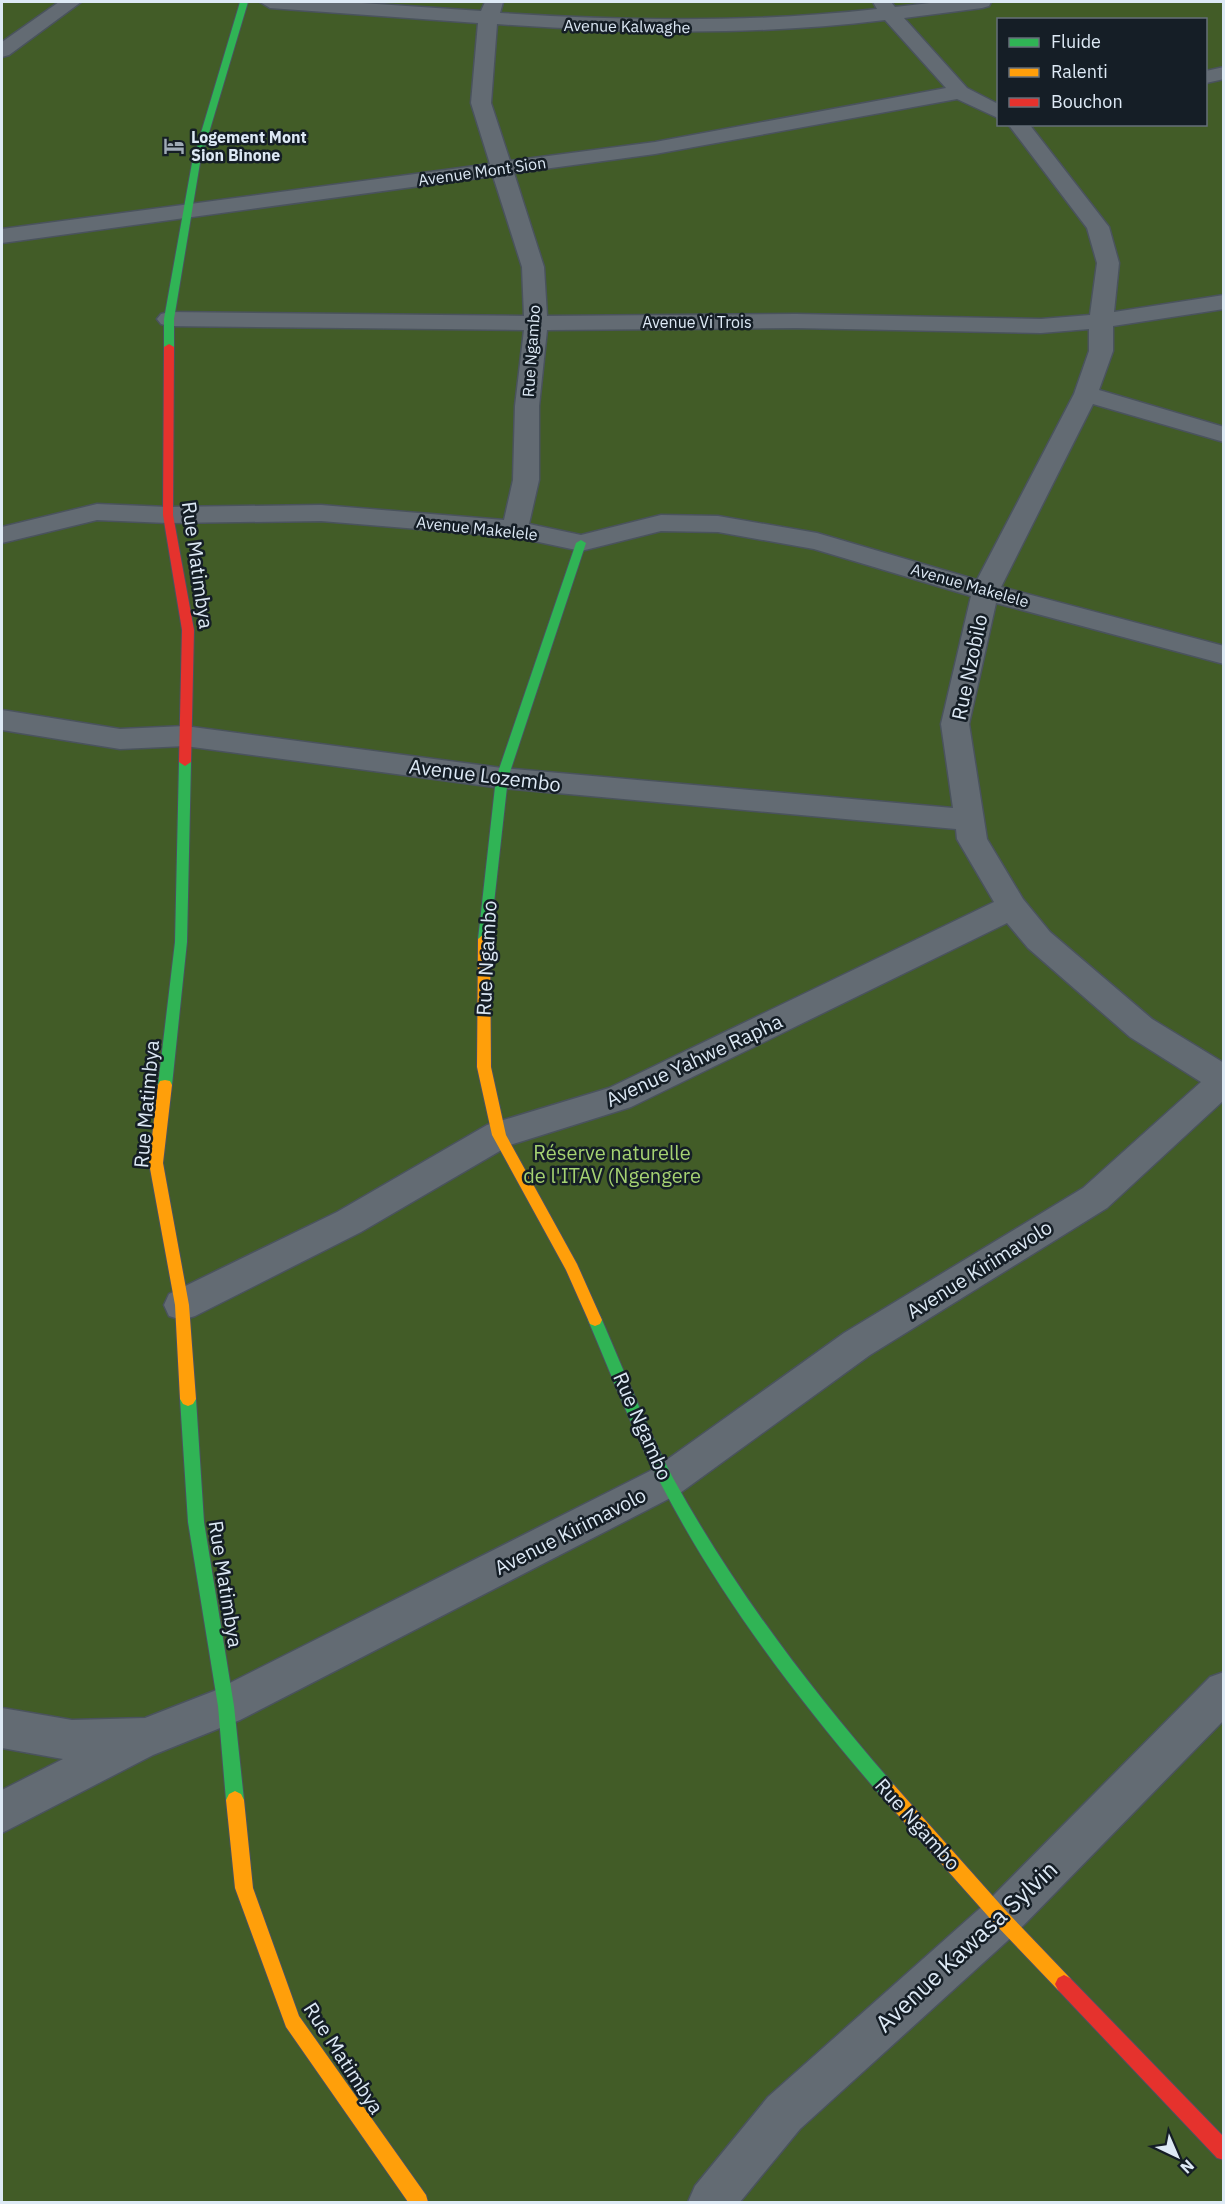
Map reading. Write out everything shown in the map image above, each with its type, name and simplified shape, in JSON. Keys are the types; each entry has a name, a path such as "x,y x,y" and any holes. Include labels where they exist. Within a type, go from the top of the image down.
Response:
{"street":[{"path":"2,51 71,2"},
{"name":"Rue Matimbya","path":"244,2 196,163 170,319 168,515 188,630 181,942 156,1163 182,1305 196,1522 226,1706 244,1888 292,2021 419,2202"},
{"name":"Avenue Kalwaghe","path":"270,2 491,10 558,24 708,27 818,23 885,7 982,2"},
{"path":"885,7 960,92 997,111"},
{"name":"Rue Ngambo","path":"491,10 481,103 533,267 536,323 527,406 526,480 515,529"},
{"path":"1207,77 1224,73"},
{"name":"Avenue Mont Sion","path":"2,236 655,148 960,92"},
{"name":"Rue Nzobilo","path":"1020,126 1098,227 1108,263 1101,321 1101,351 1086,394 985,591 955,724 972,839 1011,906 1038,940 1141,1028 1223,1079"},
{"name":"Avenue Vi Trois","path":"170,319 536,323 796,321 1041,326 1101,321 1224,302"},
{"path":"1086,394 1224,435"},
{"name":"Avenue Makelele","path":"2,536 97,512 168,515 321,513 515,529 581,543 661,523 718,524 817,541 985,591 1224,655"},
{"name":"Rue Ngambo","path":"581,543 502,778 482,955 484,1067 499,1135 572,1268 667,1481 730,1589 830,1725 1001,1918 1224,2151"},
{"name":"Avenue Lozembo","path":"2,720 120,739 185,736 502,778 970,820"},
{"name":"Avenue Yahwe Rapha","path":"182,1305 349,1222 499,1135 620,1098 1011,906"},
{"name":"Avenue Kirimavolo","path":"2,1728 72,1740 145,1738 226,1706 667,1481 857,1344 1095,1198 1192,1111 1223,1079"},
{"name":"Avenue Kawasa Sylvin","path":"711,2202 784,2113 1001,1918 1224,1691"},
{"path":"2,1812 145,1738"}],"green space":[{"name":"Réserve naturelle de l'ITAV (Ngengere","path":"2,2 1223,2 1223,2202 2,2202"}],"traffic: fast":[{"path":"169,347 169,319 196,163 244,2"},
{"path":"484,939 502,778 581,543"},
{"path":"165,1085 181,942 185,762"},
{"path":"595,1320 658,1463 716,1565 769,1643 888,1791"},
{"path":"188,1399 196,1522 226,1706 235,1800"}],"traffic: slow":[{"path":"484,939 484,1067 499,1135 572,1268 595,1320"},
{"path":"165,1085 156,1163 182,1305 188,1399"},
{"path":"888,1791 1001,1918 1064,1984"},
{"path":"235,1800 244,1888 292,2021 419,2202"}],"traffic: jam":[{"path":"169,347 168,515 188,630 185,762"},
{"path":"1064,1984 1224,2151"}],"place":[{"name":"Logement Mont Sion Binone","path":"174,146"}]}
